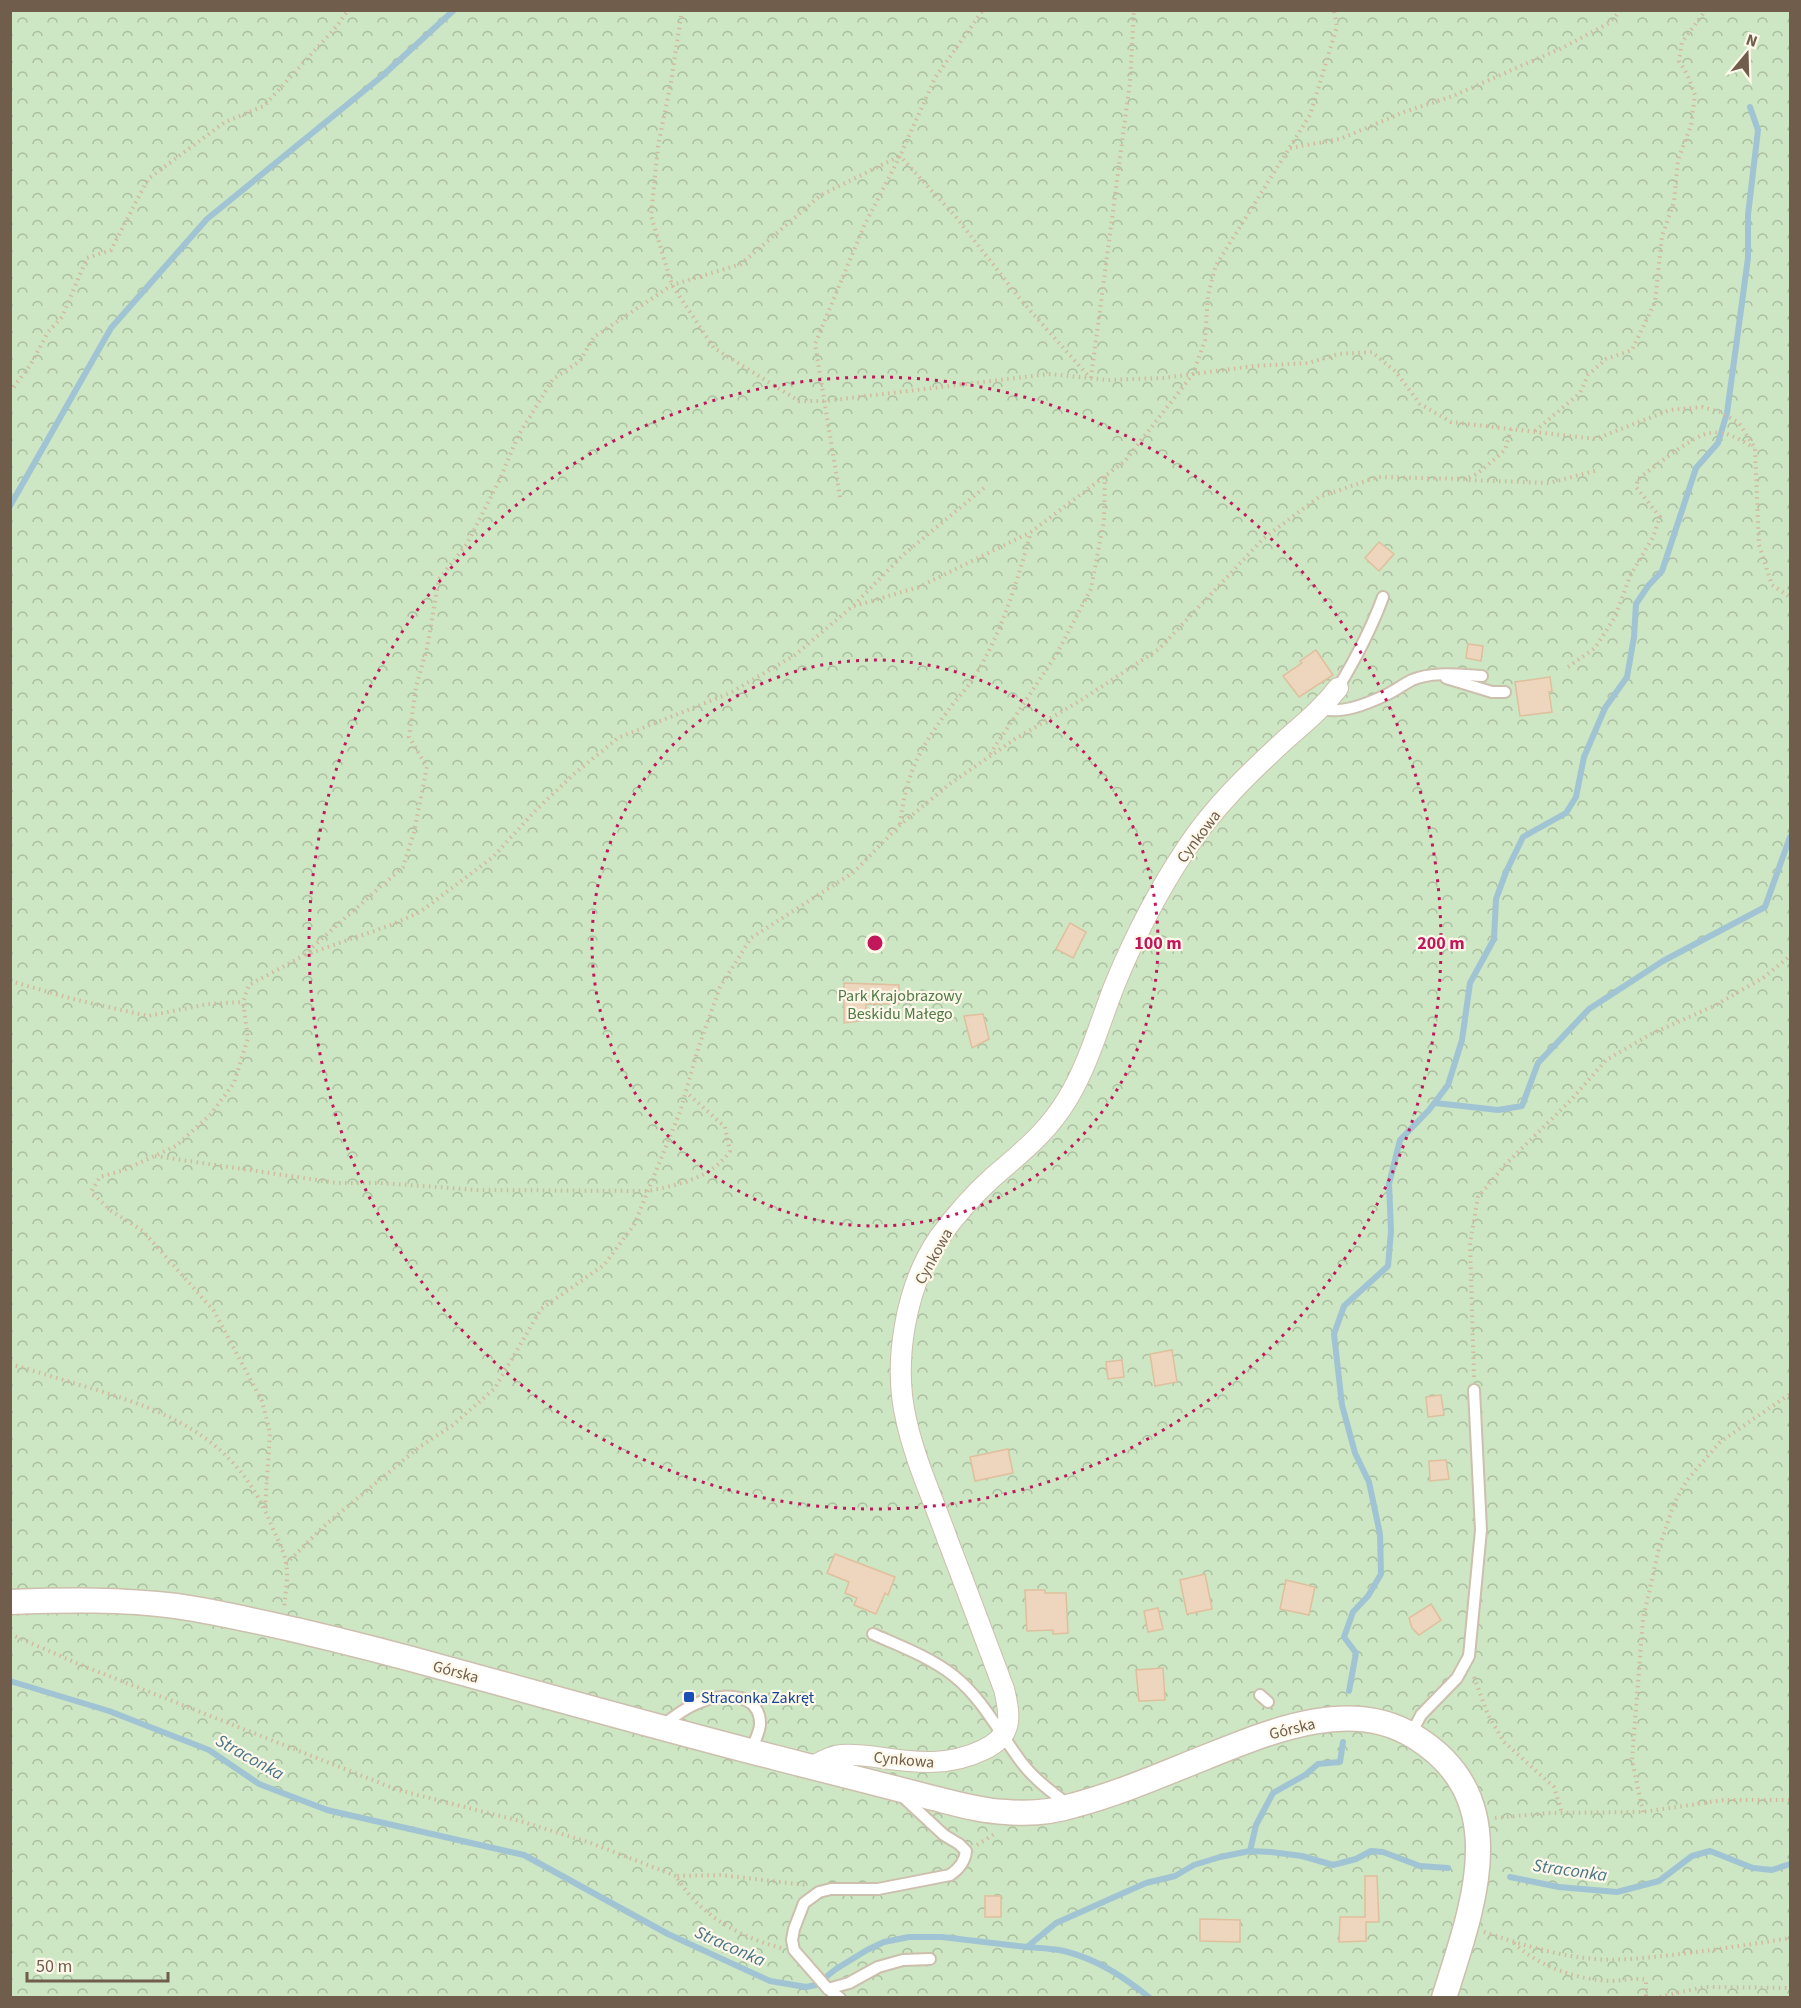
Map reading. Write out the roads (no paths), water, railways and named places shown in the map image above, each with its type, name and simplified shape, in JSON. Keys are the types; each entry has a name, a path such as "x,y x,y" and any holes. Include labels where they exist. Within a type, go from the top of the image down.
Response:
{"street":[{"name":"Cynkowa","path":"811,1767 828,1758 841,1755 931,1762 955,1761 996,1744 1005,1736 1008,1708 1004,1689 919,1461 906,1420 902,1391 902,1365 909,1306 925,1262 947,1228 968,1201 1042,1135 1069,1096 1082,1071 1116,982 1146,921 1185,850 1203,824 1282,743 1321,709 1338,688"},
{"name":"Górska","path":"10,1602 91,1600 174,1606 231,1615 381,1650 660,1728 893,1788 1000,1812 1038,1812 1071,1807 1256,1737 1310,1723 1341,1719 1370,1721 1411,1734 1429,1746 1457,1777 1477,1820 1478,1865 1466,1926 1444,1998"}],"lane":[{"path":"1338,688 1360,653 1383,597"},
{"path":"1437,675 1492,692 1505,692"},
{"path":"1321,709 1334,712 1364,704 1389,694 1413,680 1437,675 1482,676"},
{"path":"1411,1734 1421,1715 1456,1678 1469,1656 1481,1530 1474,1390"},
{"path":"873,1634 925,1657 955,1677 978,1701 1023,1763 1043,1785 1071,1807"},
{"path":"660,1728 680,1713 702,1701 726,1695 739,1697 758,1711 760,1724 758,1735 750,1751"},
{"name":"Górska","path":"828,1989 794,1950 792,1940 794,1929 804,1903 819,1892 831,1889 878,1889 950,1875 965,1860 966,1851 959,1844 944,1834 893,1788"},
{"path":"828,1989 849,1983 878,1967 903,1960 930,1959"},
{"path":"828,1989 840,1998"}],"waterway":[{"path":"10,506 111,328 207,219 381,77 454,10"},
{"path":"1349,1691 1356,1653 1344,1637 1353,1612 1368,1596 1381,1574 1380,1534 1369,1482 1355,1453 1342,1405 1334,1334 1344,1306 1388,1266 1391,1231 1389,1184 1400,1140 1429,1110 1448,1085 1462,1040 1470,983 1494,939 1496,899 1506,872 1523,837 1566,813 1576,797 1584,757 1605,708 1627,677 1634,637 1636,604 1662,571 1696,468 1718,443 1727,413 1748,258 1748,215 1758,130 1750,107"},
{"path":"1435,1103 1498,1110 1522,1106 1538,1063 1589,1009 1663,961 1765,907 1790,837"},
{"name":"Straconka","path":"10,1681 109,1711 209,1750 259,1784 327,1810 524,1855 668,1934 770,1981 806,1987 816,1985 836,1969 867,1950 884,1942 909,1937 942,1937 1027,1947 1056,1923 1146,1883 1175,1876 1194,1865 1250,1851 1302,1856 1333,1865 1356,1859 1371,1851 1383,1852 1420,1866 1448,1868"},
{"path":"1250,1851 1256,1825 1273,1793 1305,1775 1318,1764 1340,1762 1343,1742"},
{"name":"Straconka","path":"1510,1877 1559,1887 1617,1892 1659,1881 1692,1856 1710,1851 1753,1868 1772,1870 1790,1864"},
{"path":"1027,1947 1076,1954 1120,1976 1150,1998"}],"place":[{"name":"Straconka Zakręt","path":"689,1697"}],"park label":[{"name":"Park Krajobrazowy Beskidu Małego","path":"900,1004"}]}
